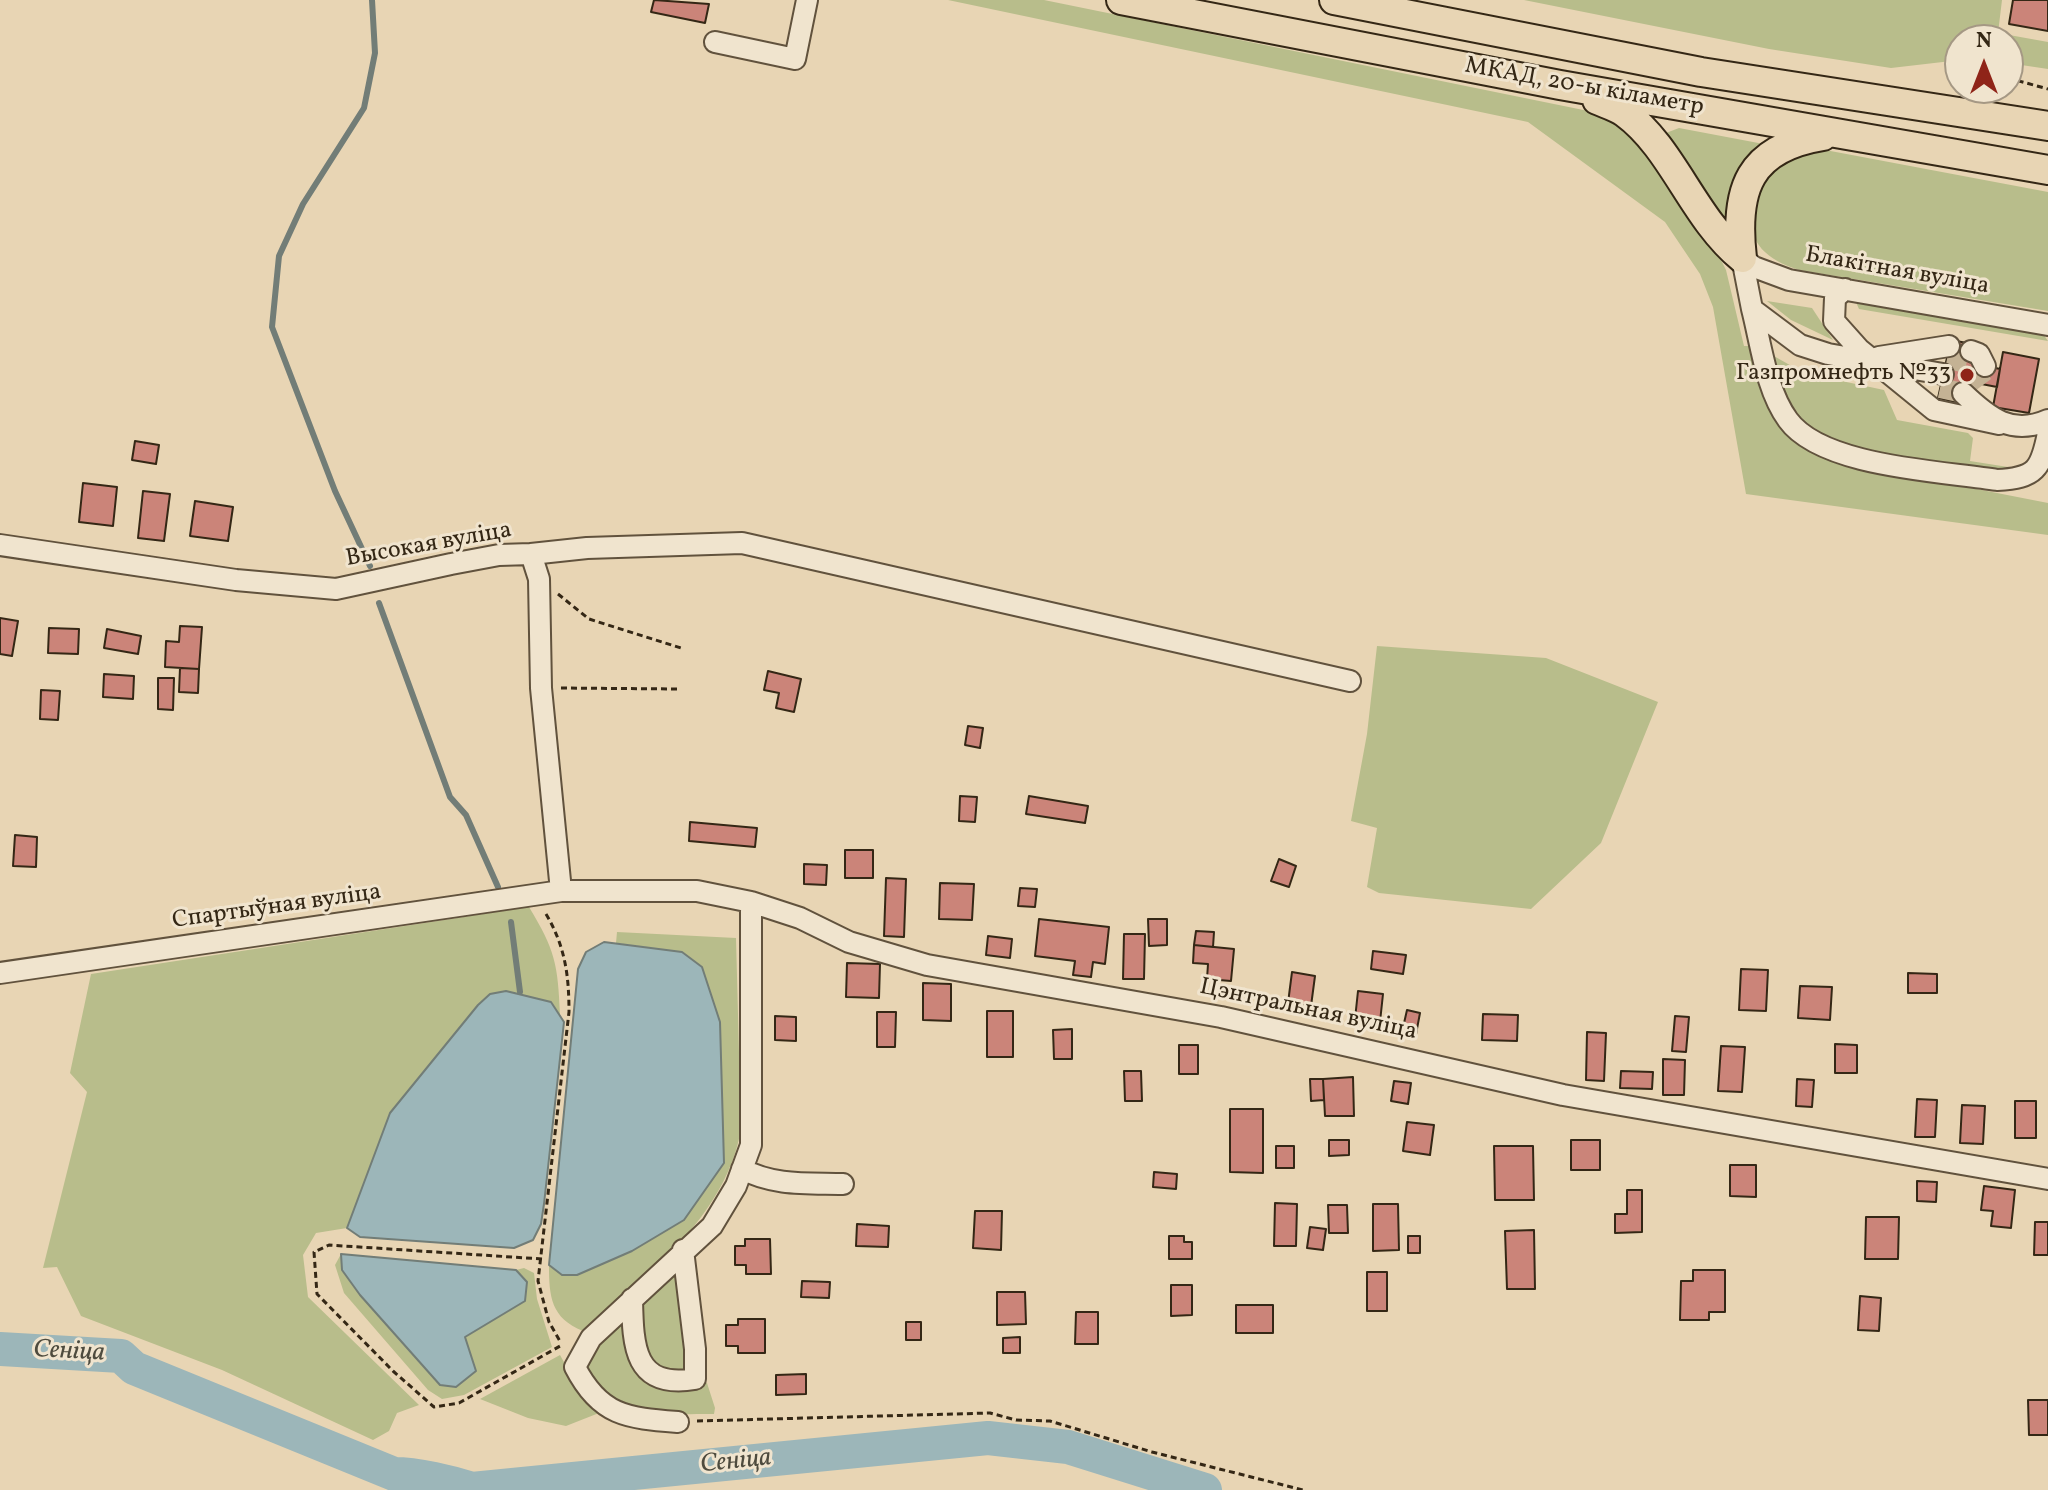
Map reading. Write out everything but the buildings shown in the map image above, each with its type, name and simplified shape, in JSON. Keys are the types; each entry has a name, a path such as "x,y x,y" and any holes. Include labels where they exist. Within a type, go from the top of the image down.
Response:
{"highway":[{"name":"МКАД, 20-ы кіламетр","path":"1121,0 1560,85 2048,170"},
{"name":"МКАД, 20-ы кіламетр","path":"1334,0 1701,72 2048,126"},
{"path":"1560,85 1624,112 1649,136 1721,241 1742,258"},
{"path":"1742,258 1739,206 1752,175 1782,146 1840,133"}],"street":[{"path":"715,42 795,59 807,0"},
{"path":"1742,258 1776,398 1788,420 1803,436 1847,456 1997,480 2030,474 2042,461 2048,433"},
{"name":"Блакітная вуліца","path":"1742,258 1754,267 1789,280 2048,325"},
{"path":"1845,289 1835,298 1834,321 1871,359 1934,410 1999,424 2034,426 2048,420"},
{"path":"1752,309 1800,345 1828,354 1945,367 1871,359"},
{"path":"1979,367 1980,410"},
{"path":"1963,393 1999,424"},
{"path":"531,554 587,548 742,543 1350,681"},
{"name":"Высокая вуліца","path":"0,545 236,580 336,589 451,564 531,554 539,579 541,688 561,891"},
{"name":"Спартыўная вуліца","path":"0,973 561,891"},
{"name":"Цэнтральная вуліца","path":"561,891 697,891 751,902 800,918 849,942 927,965 1221,1017 1563,1095 2048,1179"},
{"path":"678,1422 638,1419 606,1408 587,1390 575,1367 591,1338 712,1226 742,1169 751,1145 751,902"},
{"path":"742,1169 759,1178 783,1183 843,1184"},
{"path":"632,1299 633,1347 646,1370 671,1383 695,1379 683,1250"}],"path":[{"path":"2024,82 2048,89"},
{"path":"539,579 589,619 681,648"},
{"path":"541,688 678,689"},
{"path":"538,894 559,936 569,973 569,999 538,1281 549,1322 575,1367"},
{"path":"542,1259 329,1245 314,1252 317,1294 434,1407 459,1403 562,1345"},
{"path":"678,1422 990,1413 1016,1420 1050,1421 1152,1452 1303,1490"}],"green space":[{"path":"948,0 1044,0 1603,114 1634,135 1711,240 1726,270 1744,346 1749,346 1773,412 1849,464 2048,503 2048,535 1746,494 1713,307 1700,274 1665,222 1528,122"},
{"path":"1524,0 2002,0 1999,24 1944,24 1944,62 1891,68 1769,49"},
{"path":"2024,38 2048,42 2048,69 2024,65"},
{"path":"1679,128 1769,145 1746,163 1733,183 1729,195 1728,236 1663,147 1666,133"},
{"path":"1804,146 2048,192 2048,311 1799,270 1769,256 1752,232 1754,193 1772,166"},
{"path":"1855,300 2041,331 2048,341 1859,309"},
{"path":"1767,301 1812,308 1833,340 1791,320"},
{"path":"1772,355 1804,373 1884,390 1897,420 1968,433 1973,438 1970,461 2008,467 1997,470 1906,458 1857,449 1822,437 1796,411"},
{"path":"1377,646 1546,658 1658,702 1601,843 1531,909 1379,893 1367,887 1377,828 1351,821 1367,734"},
{"path":"529,907 554,958 560,1015 551,1001 390,1113 347,1228 316,1233 303,1255 308,1297 419,1405 397,1413 389,1431 373,1440 222,1370 81,1316 57,1267 43,1268 87,1092 70,1073 91,974"},
{"path":"617,932 736,938 741,1129 721,1187 685,1237 598,1325 583,1331 558,1313 551,1297 549,1265 562,1275 682,952 616,943"},
{"path":"341,1254 342,1271 456,1387 476,1371 465,1337 527,1282 516,1270 524,1268 534,1273 537,1299 552,1347 464,1395 442,1399 428,1390 344,1293 335,1265"},
{"path":"678,1265 690,1375 650,1367 636,1303"},
{"path":"629,1310 629,1348 676,1387 707,1383 714,1414 658,1413 630,1408 606,1396 583,1372 596,1339"},
{"path":"560,1355 580,1391 599,1413 566,1426 528,1418 480,1399"}],"water":[{"path":"604,942 682,952 702,967 720,1022 724,1163 684,1220 632,1251 577,1275 562,1275 549,1265 578,969 586,952"},
{"path":"506,991 551,1002 564,1022 544,1204 541,1224 533,1240 514,1248 360,1237 347,1228 390,1113 478,1005 490,994"},
{"path":"341,1254 516,1270 527,1282 525,1301 465,1337 476,1371 456,1387 440,1385 360,1295 342,1270"}],"waterway":[{"path":"370,566 335,491 272,327 279,256 303,204 364,108 375,53 372,0"},
{"path":"379,603 450,797 466,815 498,887"},
{"path":"511,922 520,992"},
{"name":"Сеніца","path":"0,1349 121,1356 134,1368 394,1474 434,1479 472,1489 988,1438 1068,1447 1205,1490"}],"tunnel":[{"path":"1947,359 1967,363 1983,385"},
{"path":"1940,388 1963,393"}],"place":[{"name":"Газпромнефть №33","path":"1967,375"}]}
